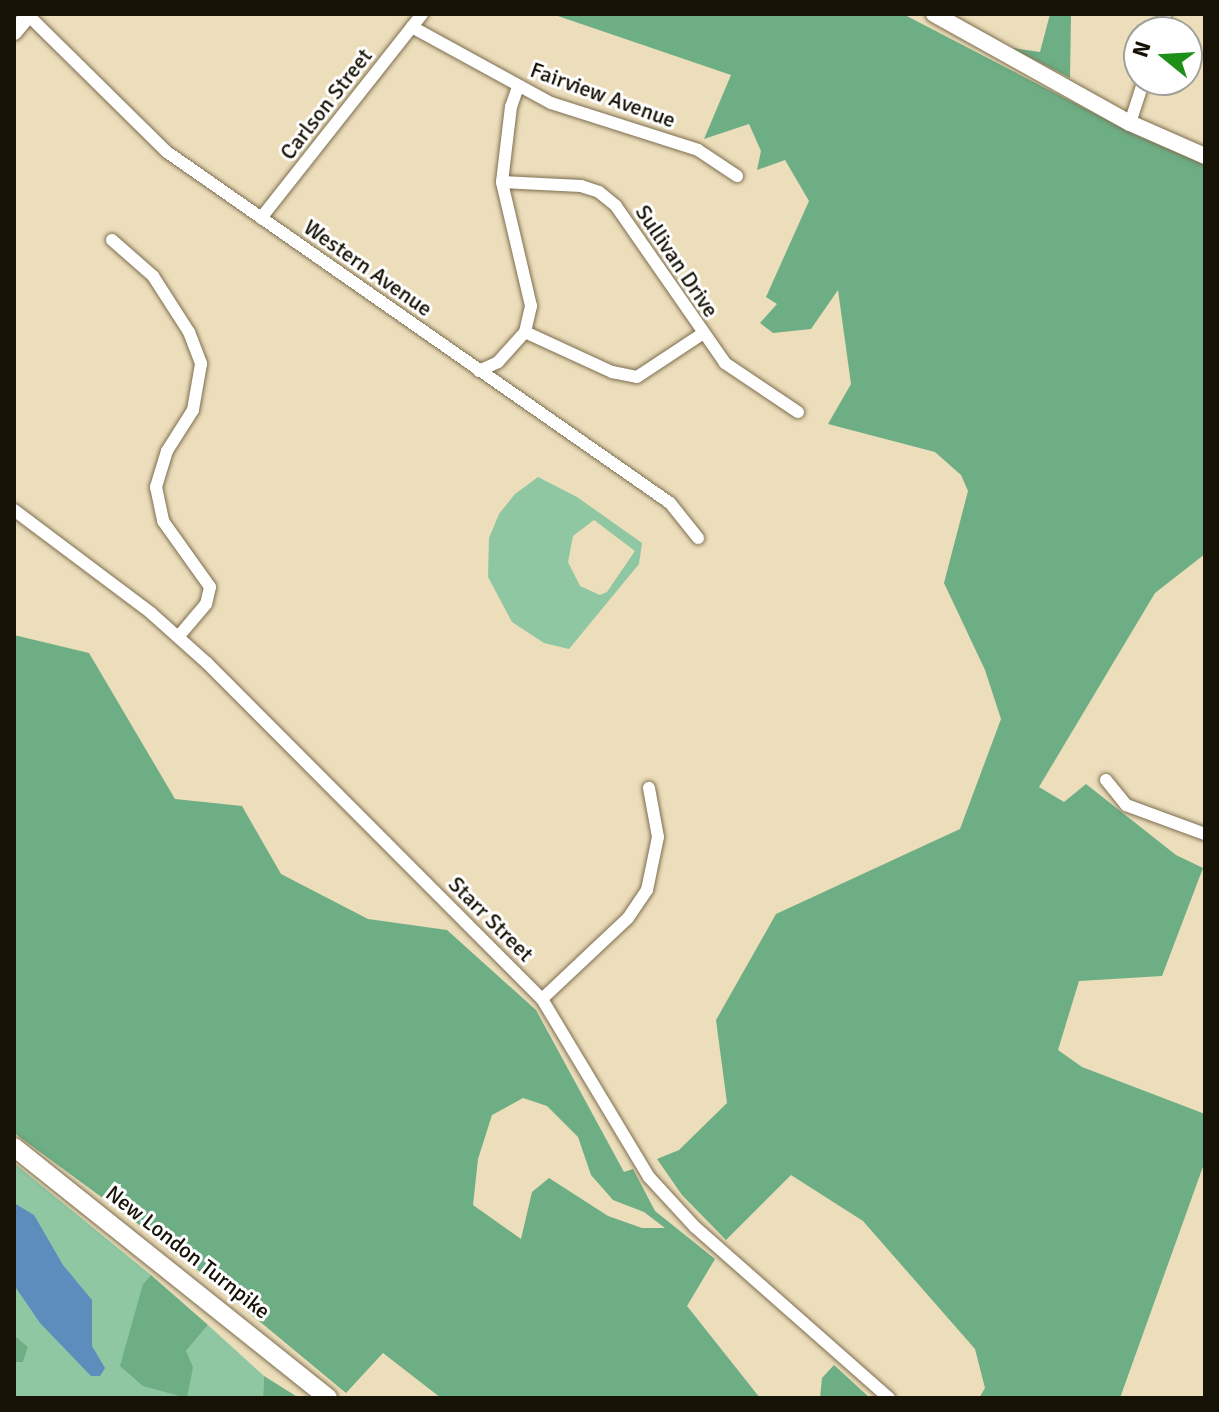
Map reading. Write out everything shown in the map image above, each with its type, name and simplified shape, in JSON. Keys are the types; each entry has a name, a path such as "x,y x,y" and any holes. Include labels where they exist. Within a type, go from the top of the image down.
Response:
{"main road":[{"name":"New London Turnpike","path":"14,1147 328,1398"}],"street":[{"name":"Carlson Street","path":"261,218 422,14"},
{"path":"934,14 1130,123 1205,156"},
{"path":"14,32 29,15"},
{"name":"Western Avenue","path":"29,15 167,152 670,503 698,538"},
{"name":"Fairview Avenue","path":"412,27 551,103 698,150 737,176"},
{"path":"479,371 498,362 525,332 531,306 502,182 511,107 518,87"},
{"path":"1130,123 1139,96"},
{"name":"Sullivan Drive","path":"502,182 581,186 599,192 616,206 725,363 798,412"},
{"path":"112,240 157,280 189,332 201,364 193,410 167,451 156,487 159,515 210,587 203,608 178,637"},
{"path":"525,332 612,372 637,377 702,334"},
{"name":"Starr Street","path":"14,510 178,637 542,999 649,1177 695,1227 889,1398"},
{"path":"1106,780 1126,805 1205,834"},
{"path":"542,999 628,918 647,890 658,837 649,788"}],"green space":[{"path":"552,14 903,14 1136,135 1205,165 1205,554 1155,593 1039,787 1064,802 1086,784 1176,855 1203,868 1162,976 1079,981 1058,1050 1082,1067 1205,1114 1205,1161 1120,1398 979,1398 985,1388 975,1349 863,1221 791,1175 726,1240 682,1195 657,1159 679,1150 727,1103 716,1020 776,914 960,829 1001,719 985,670 944,583 968,491 961,475 935,452 828,424 851,384 838,290 811,329 773,333 760,323 777,304 766,297 809,201 785,160 757,170 761,151 749,124 704,139 731,75"},
{"path":"1050,14 1071,14 1070,78 1012,48 1040,52"},
{"path":"538,477 577,497 642,543 639,564 569,649 544,643 512,622 488,577 489,538 499,514 515,494","holes":["594,520 635,551 607,592 600,595 580,586 568,562 573,536"]},
{"path":"14,635 89,653 175,799 242,806 281,874 368,919 447,930 536,1010 624,1172 633,1169 655,1211 715,1259 687,1306 760,1398 441,1398 383,1353 346,1393 171,1248 14,1133","holes":["523,1098 547,1106 578,1137 591,1175 613,1200 644,1212 665,1228 642,1228 608,1216 549,1178 532,1192 521,1239 473,1205 478,1159 492,1115"]},
{"path":"14,1163 151,1275 143,1284 186,1351 208,1325 264,1376 263,1398 14,1398 14,1362 23,1362 28,1347 14,1335"},
{"path":"151,1275 208,1325 186,1351 193,1367 187,1398 143,1386 120,1366 143,1284"},
{"path":"14,1335 28,1347 23,1362 14,1362"},
{"path":"834,1365 870,1398 820,1398 822,1378"},
{"path":"264,1376 299,1398 263,1398"}],"water":[{"path":"14,1203 34,1215 63,1265 92,1300 92,1346 105,1368 100,1376 91,1376 40,1323 14,1285"}]}
